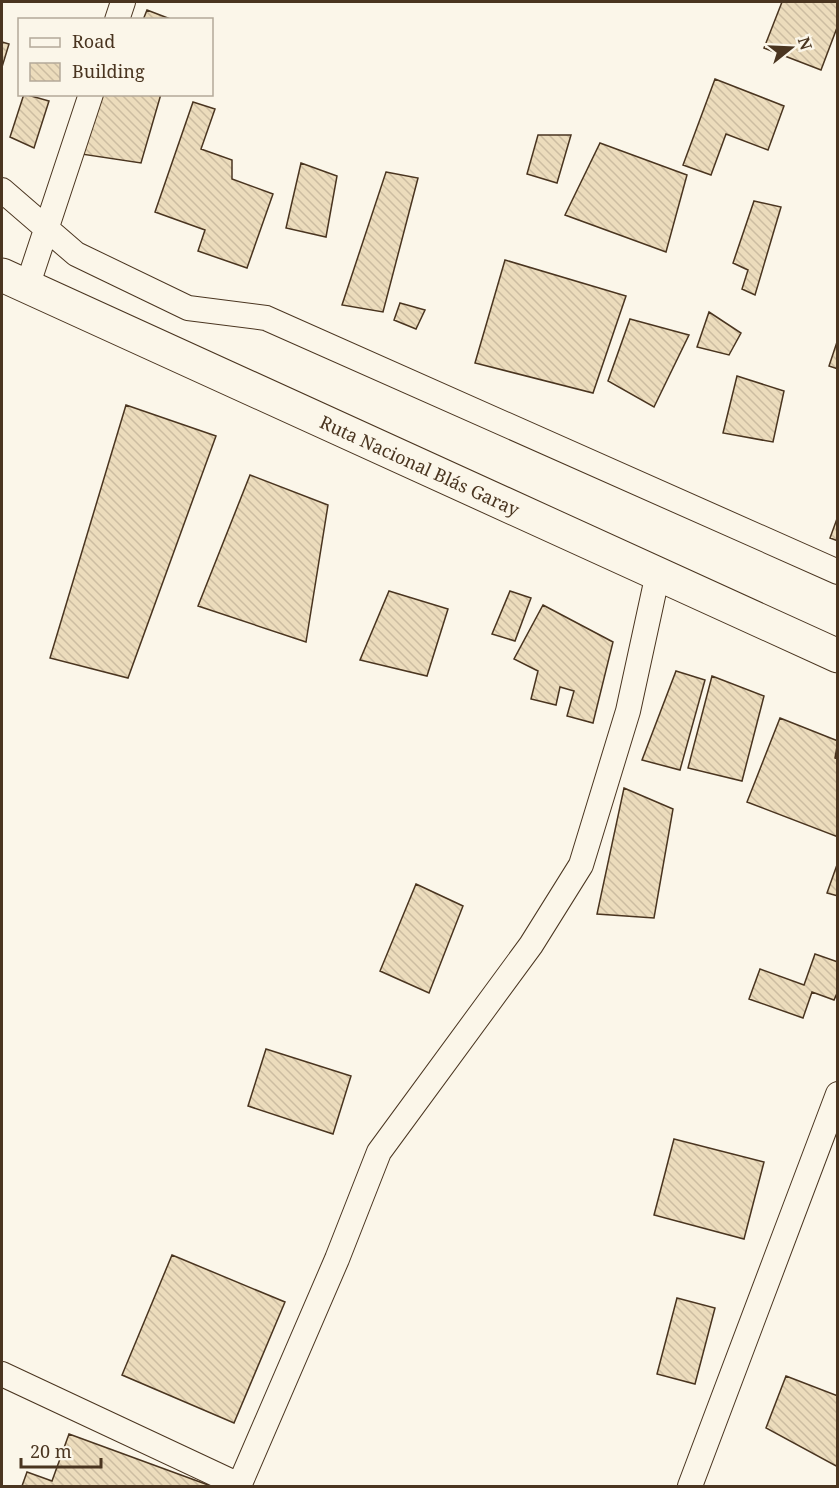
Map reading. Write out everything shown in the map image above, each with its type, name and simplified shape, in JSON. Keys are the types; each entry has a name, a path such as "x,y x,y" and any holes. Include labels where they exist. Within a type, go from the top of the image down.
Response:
{"highway":[{"name":"Ruta Nacional Blás Garay","path":"14,281 837,656"}],"street":[{"path":"118,18 123,2"},
{"path":"14,281 46,228 90,96"},
{"path":"2,190 76,254 188,308 266,318 837,572"},
{"path":"2,1374 239,1486 337,1259 379,1152 531,945 581,865 628,711 658,573"},
{"path":"690,1486 837,1094"}],"building":[{"path":"782,2 838,2 838,25 821,70 764,48"},
{"path":"147,10 168,18 144,18"},
{"path":"2,42 9,44 2,67"},
{"path":"715,79 784,106 768,150 726,134 711,175 683,165"},
{"path":"23,96 49,101 34,148 10,137"},
{"path":"98,96 160,96 141,163 81,154"},
{"path":"193,102 215,109 201,149 232,160 232,179 273,194 247,268 198,251 205,230 155,212"},
{"path":"538,135 571,135 557,183 527,174"},
{"path":"600,143 687,175 666,252 565,215"},
{"path":"301,163 337,176 326,237 286,228"},
{"path":"386,172 418,178 383,312 342,305"},
{"path":"754,201 781,207 755,295 742,289 748,270 733,263"},
{"path":"505,260 626,296 593,393 475,363"},
{"path":"400,303 425,310 416,329 394,320"},
{"path":"709,312 741,333 729,355 697,347"},
{"path":"630,319 689,335 654,407 608,381"},
{"path":"838,339 838,369 829,366"},
{"path":"737,376 784,391 773,442 723,433"},
{"path":"126,405 216,436 128,678 50,658"},
{"path":"250,475 328,505 306,642 198,606"},
{"path":"838,516 838,541 830,538"},
{"path":"389,591 448,609 427,676 360,660"},
{"path":"510,591 531,598 515,641 492,634"},
{"path":"543,605 613,642 593,723 567,716 574,691 560,687 556,705 531,699 538,671 514,659"},
{"path":"676,671 705,680 680,770 642,760"},
{"path":"712,676 764,696 742,781 688,768"},
{"path":"780,718 838,741 835,758 838,759 838,837 747,802"},
{"path":"624,788 673,809 654,918 597,914"},
{"path":"838,862 838,896 827,893"},
{"path":"416,884 463,906 429,993 380,971"},
{"path":"815,954 838,962 838,991 834,1000 812,992 803,1018 749,999 760,969 804,985"},
{"path":"266,1049 351,1076 333,1134 248,1106"},
{"path":"674,1139 764,1162 744,1239 654,1215"},
{"path":"172,1255 285,1302 234,1423 122,1375"},
{"path":"677,1298 715,1308 695,1384 657,1374"},
{"path":"786,1376 838,1396 838,1467 766,1428"},
{"path":"69,1434 211,1486 22,1486 27,1472 52,1481"}]}
